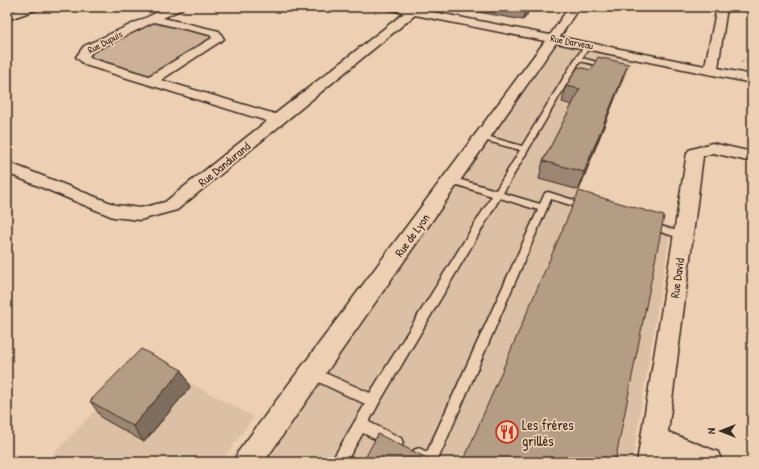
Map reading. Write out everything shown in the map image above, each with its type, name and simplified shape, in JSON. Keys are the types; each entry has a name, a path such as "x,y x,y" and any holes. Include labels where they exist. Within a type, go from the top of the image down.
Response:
{"street":[{"path":"7,17 34,7"},
{"name":"Rue Dupuis","path":"178,7 88,49 82,57 89,62 278,120"},
{"name":"Rue Darveau","path":"391,7 752,78"},
{"name":"Rue de Lyon","path":"248,462 574,7"},
{"path":"711,70 722,7"},
{"name":"Rue Dandurand","path":"7,167 113,211 140,214 171,206 413,11"},
{"path":"150,81 218,39 215,33 153,19"},
{"name":"Rue David","path":"653,451 695,153 712,148 752,157"},
{"path":"653,451 708,462"}],"lane":[{"path":"338,462 578,59 588,45"},
{"path":"578,59 617,68"},
{"path":"482,137 525,149"},
{"path":"451,180 542,208"},
{"path":"360,425 430,461 548,195 593,209"},
{"path":"638,222 683,236"},
{"path":"312,373 373,401"}],"shaded area":[{"path":"153,19 215,33 218,39 150,81 89,62 88,49"},
{"path":"544,40 633,59 576,197 671,227 632,462 229,462"},
{"path":"145,359 254,417 221,462 46,462"}],"building":[{"path":"598,57 628,64 584,172 543,161 580,89 566,86 578,67 591,70"},
{"path":"579,191 664,216 615,462 463,462"},
{"path":"141,349 182,370 133,426 90,401"},
{"path":"378,434 435,462 363,462"}],"place":[{"name":"Les fréres grillés","path":"507,432"}]}
